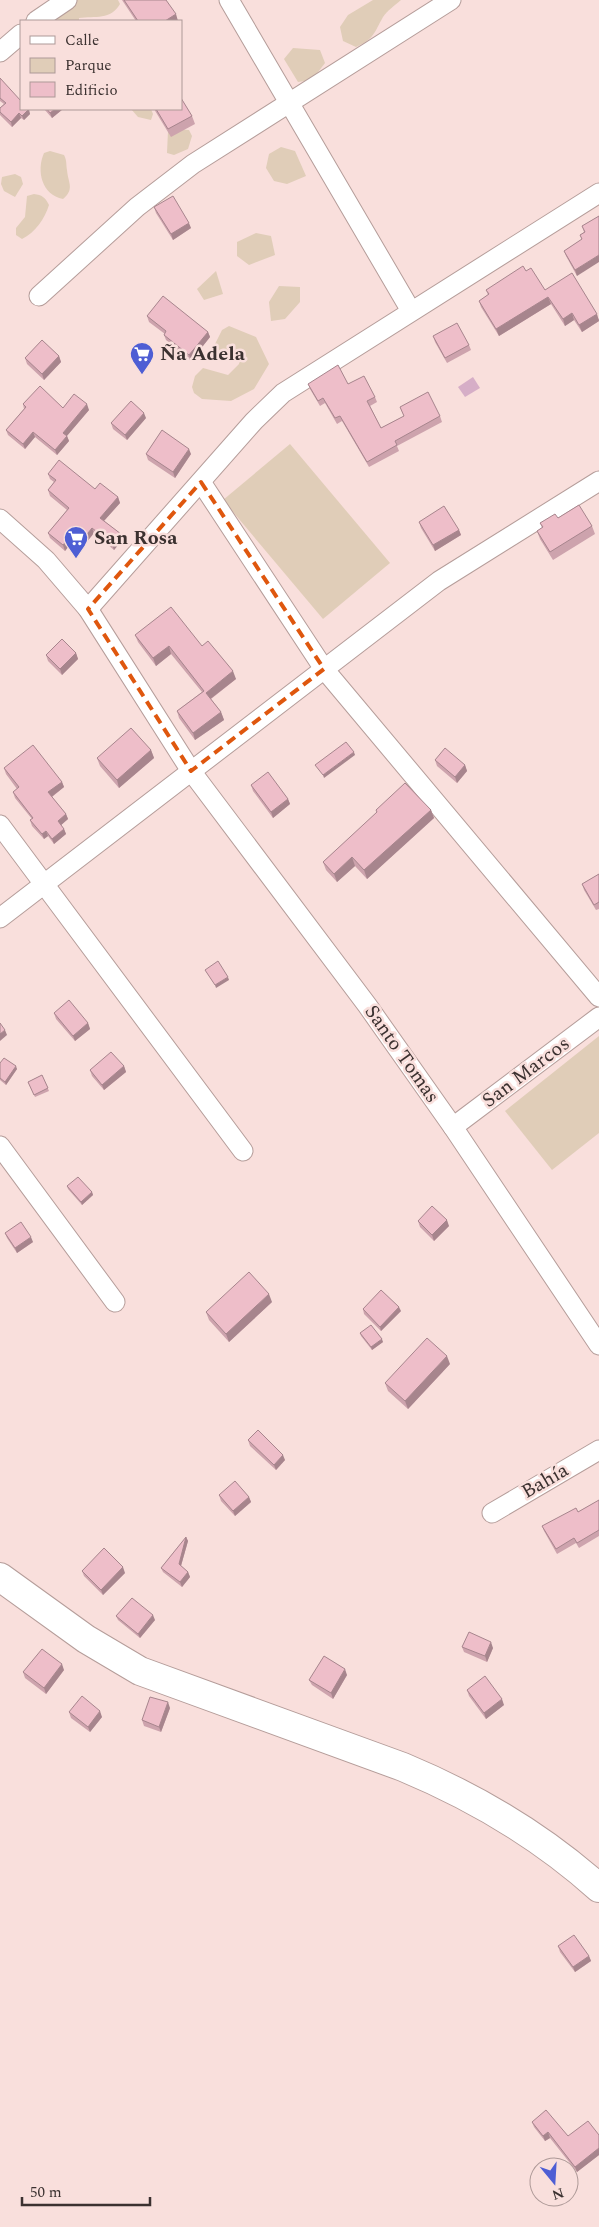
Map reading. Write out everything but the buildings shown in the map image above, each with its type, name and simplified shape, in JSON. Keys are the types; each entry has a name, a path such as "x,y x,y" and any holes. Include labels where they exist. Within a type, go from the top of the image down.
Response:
{"street":[{"path":"37,20 67,0"},
{"path":"229,0 410,312"},
{"path":"39,296 137,207 193,164 451,0"},
{"path":"0,52 20,35"},
{"path":"88,609 254,421 283,393 599,194"},
{"path":"0,918 439,581 599,481"},
{"path":"201,482 324,669 599,997"},
{"name":"Santo Tomas","path":"0,519 46,560 88,609 191,771 368,1005 453,1127 599,1345"},
{"path":"0,825 243,1151"},
{"name":"San Marcos","path":"453,1127 599,1017"},
{"path":"0,1146 115,1302"},
{"name":"Bahía","path":"492,1513 599,1450"},
{"path":"0,1576 86,1639 140,1671 442,1783 513,1822 572,1864 599,1888"}],"highlighted area":[{"path":"201,482 324,669 191,771 88,609"}],"green space":[{"path":"65,0 118,0 120,4 112,13 107,15 79,18 79,20 53,20 59,3"},
{"path":"373,0 401,0 385,15 373,35 367,41 356,47 343,41 340,27 348,15"},
{"path":"293,48 320,50 325,63 312,80 298,82 284,59"},
{"path":"132,110 151,110 153,114 151,120 138,117"},
{"path":"174,129 189,130 192,136 188,149 174,155 167,153 168,131"},
{"path":"281,147 295,151 306,176 287,184 274,181 266,168 269,154"},
{"path":"50,151 64,155 66,159 70,189 63,199 50,193 41,174 44,153"},
{"path":"15,174 21,177 23,184 15,197 4,191 1,184 2,177"},
{"path":"34,194 43,197 49,205 39,225 22,239 16,235 16,228 25,217 27,196"},
{"path":"256,233 271,236 275,255 249,265 237,256 237,242"},
{"path":"216,271 223,294 204,300 197,289"},
{"path":"279,286 300,287 300,302 285,319 271,321 269,302"},
{"path":"229,326 256,337 269,364 254,389 231,401 202,399 194,393 192,387 195,376 203,368 228,375 239,364 240,357 233,350 219,353 215,344 222,330"},
{"path":"290,444 390,563 323,619 223,500"},
{"path":"599,1036 599,1133 552,1170 505,1111"}],"shaded area":[{"path":"473,377 480,388 465,397 458,387"}],"place":[{"name":"Ña Adela","path":"142,375"},
{"name":"San Rosa","path":"76,559"}]}
